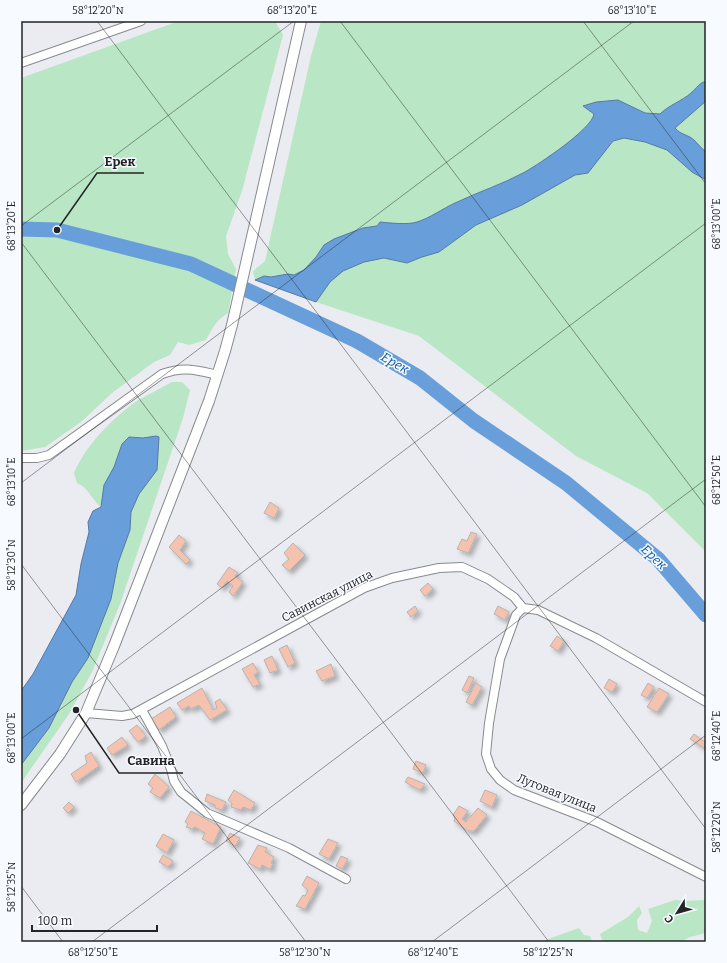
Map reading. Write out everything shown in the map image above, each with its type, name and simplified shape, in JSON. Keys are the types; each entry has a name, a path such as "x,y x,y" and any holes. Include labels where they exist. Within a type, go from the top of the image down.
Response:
{"street":[{"path":"21,63 141,21"},
{"path":"21,805 60,754 86,713 114,646 209,401 232,325 301,21"},
{"path":"21,458 37,458 49,455 162,374 169,371 190,368 218,375"},
{"name":"Савинская улица","path":"86,713 122,716 133,714 364,588 392,578 439,568 462,567 488,579 514,597 524,608"},
{"path":"524,608 538,610 596,638 706,702"},
{"name":"Луговая улица","path":"524,608 516,615 500,659 486,754 491,770 500,780 514,790 597,822 706,877"},
{"path":"142,710 162,746 174,781 181,792 207,813 289,848 346,879"}],"green space":[{"path":"179,21 275,21 283,35 242,191 226,236 228,254 236,269 228,313 218,321 206,340 189,345 178,342 170,355 154,362 112,393 81,422 45,447 21,451 21,78"},
{"path":"321,21 706,21 706,81 660,114 645,113 618,100 596,102 583,106 594,114 584,128 564,146 525,172 455,203 417,222 399,224 380,222 377,226 363,228 324,245 316,257 304,270 294,276 288,274 271,277 264,276 255,280 253,271 265,261 311,56"},
{"path":"706,101 706,152 675,128"},
{"path":"624,138 645,142 667,150 692,172 706,180 706,552 647,493 576,456 419,336 316,302 330,282 343,271 363,262 384,258 407,263 439,252 476,225 522,205 575,175 588,173 613,141"},
{"path":"172,382 182,382 190,390 183,418 120,604 92,672 69,714 21,783 21,765 49,728 72,682 88,658 111,599 118,563 130,530 131,512 139,494 157,470 159,437 129,437 122,444 114,467 104,485 101,507 81,485 77,483 74,473 92,443 116,418 143,397"},
{"path":"706,898 706,933 690,937 680,942 603,942 600,934 628,917 639,906 642,913 637,920 638,930 647,933 652,921 648,909 675,900 704,900"},
{"path":"579,928 584,935 590,936 592,942 540,942"}],"water":[{"path":"706,81 706,101 675,128 694,140 706,152 706,180 692,172 667,150 645,142 624,138 613,141 588,173 575,175 522,205 476,225 439,252 407,263 384,258 364,262 343,271 330,282 316,302 255,280 264,276 271,277 288,274 294,275 304,270 316,257 324,245 334,239 363,228 377,226 380,222 404,224 417,222 455,203 525,172 564,146 584,128 594,114 583,106 596,102 618,100 645,113 660,114"},
{"path":"129,437 143,438 159,437 157,470 139,494 131,512 130,530 118,563 111,599 88,658 72,682 49,728 21,765 21,691 33,674 76,595 81,564 89,532 88,522 93,511 101,507 104,485 114,467 122,444"}],"building":[{"path":"270,502 279,508 274,518 264,513"},
{"path":"471,532 477,534 468,553 457,549 462,539 467,541"},
{"path":"179,535 186,541 180,550 190,560 186,564 169,547"},
{"path":"293,543 305,555 289,571 282,565 289,559 284,553"},
{"path":"229,567 238,573 235,576 243,582 233,596 229,592 233,586 227,581 222,588 217,584"},
{"path":"428,583 433,589 425,596 420,590"},
{"path":"415,606 418,611 411,617 407,612"},
{"path":"498,606 509,612 505,620 494,614"},
{"path":"557,636 564,641 558,651 550,646"},
{"path":"287,645 295,663 288,667 279,649"},
{"path":"272,656 278,670 270,673 264,660"},
{"path":"253,663 258,672 254,675 260,684 253,687 242,669"},
{"path":"331,664 335,676 322,681 316,671"},
{"path":"469,676 474,678 467,693 462,690"},
{"path":"609,679 617,684 612,692 604,688"},
{"path":"476,683 482,687 472,705 466,702"},
{"path":"648,683 654,687 647,698 641,695"},
{"path":"202,688 213,710 217,708 215,702 220,699 227,710 210,720 199,705 191,709 189,706 182,710 177,703"},
{"path":"659,688 669,694 657,712 647,707"},
{"path":"170,707 176,717 159,730 151,719"},
{"path":"137,725 146,736 138,742 129,731"},
{"path":"694,734 706,743 706,749 690,739"},
{"path":"122,737 128,745 112,755 107,748"},
{"path":"91,752 99,766 76,782 71,774 87,763 85,756"},
{"path":"416,761 426,765 423,773 413,769"},
{"path":"155,774 169,787 160,798 150,792 153,788 148,784"},
{"path":"408,777 425,784 420,790 405,782"},
{"path":"234,790 255,803 251,810 243,807 241,810 231,807 232,803 228,800"},
{"path":"485,790 497,795 492,807 480,801"},
{"path":"207,794 226,802 222,810 215,808 215,805 205,801"},
{"path":"69,802 74,807 68,813 63,808"},
{"path":"459,806 468,811 462,819 466,822 478,808 487,815 474,831 468,831 454,821 455,818 453,815"},
{"path":"191,811 221,827 213,844 202,839 205,833 195,827 192,829 186,827 188,824 185,822"},
{"path":"230,833 240,838 235,846 226,841"},
{"path":"163,834 174,840 167,853 156,846"},
{"path":"328,839 338,843 329,859 319,854"},
{"path":"258,845 267,848 265,852 274,857 271,863 273,864 270,869 262,865 260,869 248,863"},
{"path":"163,855 173,861 168,867 159,862"},
{"path":"341,856 348,859 342,869 336,866"},
{"path":"307,876 319,883 305,909 296,906 308,890 302,885"}],"waterway":[{"name":"Ерек","path":"21,229 57,230 191,264 357,341 420,378 474,421 566,483 658,559 706,615"}],"place":[{"name":"Ерек","path":"57,230"},
{"name":"Савина","path":"76,710"}]}
